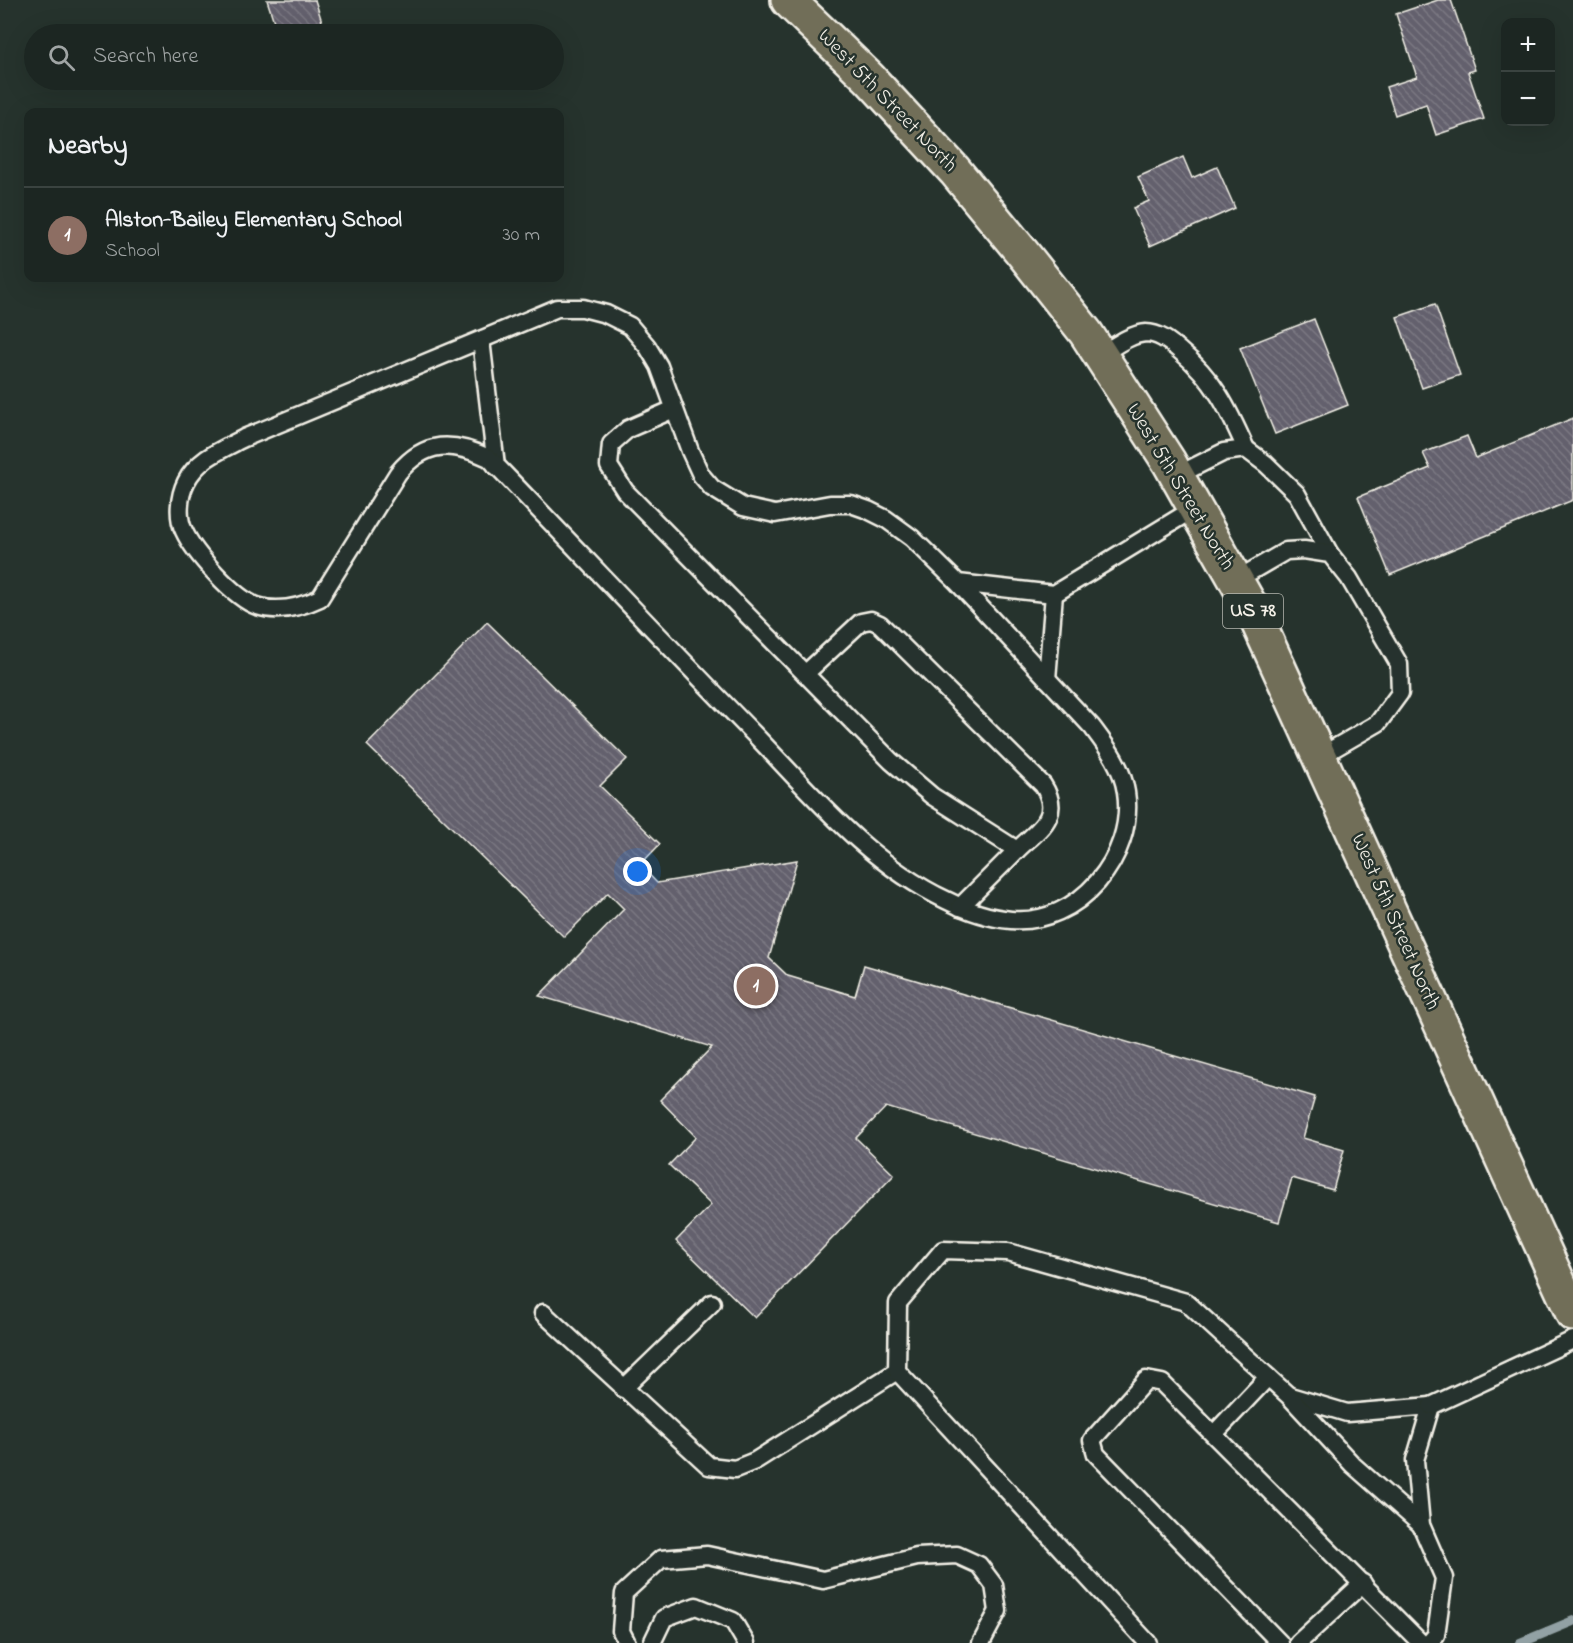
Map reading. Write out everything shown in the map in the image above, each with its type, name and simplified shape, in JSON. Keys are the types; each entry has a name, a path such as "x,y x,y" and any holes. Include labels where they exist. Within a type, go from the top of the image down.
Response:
{"main road":[{"name":"West 5th Street North","path":"788,0 869,78 955,171 1029,260 1100,355 1176,476 1236,580 1573,1314"}],"lane":[{"path":"557,308 583,308 606,314 630,326 647,346 658,366 674,409 701,475 712,488 743,507 775,514 830,504 851,504 886,519 912,538 958,583 1092,727 1111,751 1119,768 1126,792 1126,812 1120,846 1107,871 1091,890 1065,908 1038,918 1012,921 960,907 900,873 855,838 489,458 469,449 449,446 426,450 411,457 398,473 320,598 301,607 278,609 258,607 240,597 198,553 184,531 180,516 180,499 186,482 196,468 217,452 244,438 557,308"},
{"path":"1100,355 1133,336 1148,333 1166,339 1203,369 1226,404 1246,449 1266,464 1297,494 1330,554 1349,578 1399,664 1400,693 1378,723 1319,757"},
{"path":"481,340 496,466"},
{"path":"674,409 618,435 611,444 608,455 612,475 912,781 1017,850"},
{"path":"1176,476 1224,452 1246,449"},
{"path":"958,583 1054,594 1195,508"},
{"path":"1236,580 1286,551 1304,550 1330,554"},
{"path":"1047,679 1054,594"},
{"path":"805,674 861,622 871,620 888,630 1043,785 1050,797 1052,808 1048,818 960,907"},
{"path":"1148,1643 897,1371 898,1303 943,1250 1008,1252 1186,1302 1289,1396 1353,1465 1421,1525"},
{"path":"623,1389 712,1303"},
{"path":"543,1313 709,1466 735,1468 755,1461 897,1371"},
{"path":"1289,1396 1347,1413 1431,1406 1573,1340"},
{"path":"1214,1434 1268,1377"},
{"path":"1280,1643 1096,1454 1092,1440 1146,1380 1162,1383 1421,1643"},
{"path":"1429,1643 1436,1635 1444,1578 1421,1525 1415,1460 1431,1406"},
{"path":"627,1643 621,1631 624,1593 661,1559 707,1554 823,1580 917,1557 957,1555 980,1565 994,1585 998,1611 981,1643"},
{"path":"1299,1643 1363,1583"},
{"path":"652,1643 664,1618 696,1605 733,1621 746,1643"}],"building":[{"path":"267,0 315,0 323,24 275,24"},
{"path":"1438,0 1451,0 1475,70 1468,72 1484,119 1436,135 1426,104 1395,115 1386,87 1417,77 1396,14"},
{"path":"1183,157 1192,178 1217,167 1235,208 1150,246 1133,208 1149,201 1138,177"},
{"path":"1435,304 1460,375 1422,388 1397,317"},
{"path":"1314,319 1348,405 1275,434 1240,348"},
{"path":"1573,418 1573,500 1390,575 1358,497 1430,468 1423,453 1467,436 1476,458"},
{"path":"487,622 627,759 600,786 660,844 640,865 657,883 797,860 769,958 788,976 855,996 864,965 1315,1097 1303,1138 1344,1150 1333,1190 1292,1178 1279,1222 886,1107 856,1138 894,1175 755,1318 676,1241 711,1205 669,1165 696,1137 660,1100 712,1047 539,996 624,909 608,893 564,937 367,745"}],"waterway":[{"path":"1520,1643 1573,1621"}],"place":[{"name":"Alston-Bailey Elementary School","path":"756,986"}]}
